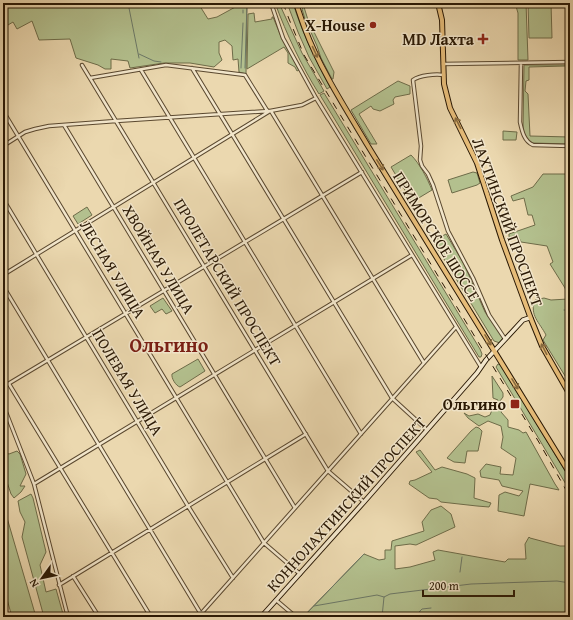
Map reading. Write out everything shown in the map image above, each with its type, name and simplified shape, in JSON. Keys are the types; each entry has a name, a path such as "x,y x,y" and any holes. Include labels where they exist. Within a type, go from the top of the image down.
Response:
{"main road":[{"name":"ПРИМОРСКОЕ ШОССЕ","path":"296,3 305,30 316,55 333,86 368,146 570,474"},
{"name":"ЛАХТИНСКИЙ ПРОСПЕКТ","path":"438,3 442,20 445,89 450,108 477,163 502,240 542,346 570,395"},
{"name":"КОННОЛАХТИНСКИЙ ПРОСПЕКТ","path":"261,617 428,430 477,374 494,351 523,320 529,318 531,319"}],"street":[{"path":"271,3 284,38 316,98 481,367"},
{"path":"444,64 570,62"},
{"path":"521,63 520,122 525,140 532,146 570,146"},
{"name":"ПРОЛЕТАРСКИЙ ПРОСПЕКТ","path":"82,65 328,471 364,502"},
{"path":"90,78 166,65 245,75 322,196 424,363"},
{"path":"192,68 392,398 428,430"},
{"path":"141,70 361,434"},
{"path":"444,75 433,75 416,78 413,80 421,146 420,160 433,185 448,231 469,269 489,315 505,339"},
{"path":"3,146 18,136 35,128 116,120 269,112 302,105 316,98"},
{"name":"ЛЕСНАЯ УЛИЦА","path":"3,111 264,543 300,574"},
{"path":"3,275 269,112"},
{"name":"ХВОЙНАЯ УЛИЦА","path":"64,125 295,508"},
{"path":"3,387 362,172"},
{"name":"ПОЛЕВАЯ УЛИЦА","path":"3,199 233,578"},
{"path":"34,484 412,255"},
{"path":"3,286 204,617"},
{"path":"198,617 456,327"},
{"path":"9,384 151,617"},
{"path":"3,402 34,484 68,617"},
{"path":"59,585 306,434"},
{"path":"73,576 99,617"},
{"path":"276,600 296,617"}],"green space":[{"path":"6,3 198,3 208,19 217,17 240,3 247,3 246,74 239,72 238,59 233,60 232,46 225,40 219,42 219,53 222,60 214,67 190,63 164,63 130,68 128,61 111,59 111,69 105,69 98,65 76,58 70,39 39,40 32,21 17,29 13,22 3,28 3,7"},
{"path":"275,3 279,3 302,53 324,91 319,94 295,50"},
{"path":"287,3 293,3 305,36 330,87 327,89 309,57"},
{"path":"515,3 526,3 528,60 518,60 518,13"},
{"path":"528,3 551,3 552,38 529,38"},
{"path":"304,7 308,20 334,72 333,79 321,58 305,19 302,9"},
{"path":"254,13 255,22 272,19 273,17 282,39 299,70 297,71 295,67 288,63 288,53 284,47 247,69 248,14"},
{"path":"524,65 567,65 529,67 529,80 526,81 525,91 528,94 530,136 570,137 570,144 532,143 527,140 523,130"},
{"path":"398,81 410,86 410,94 395,97 393,100 394,104 380,111 373,109 371,106 359,114 377,144 371,144 351,110"},
{"path":"324,93 480,349 482,354 481,357 479,357 320,95"},
{"path":"503,131 517,132 516,140 503,140"},
{"path":"411,155 423,171 432,190 412,202 391,167"},
{"path":"473,172 477,173 480,183 452,193 448,180"},
{"path":"543,174 570,174 570,384 543,340 546,335 536,319 533,310 535,300 544,298 551,300 568,299 565,288 550,264 553,262 547,246 521,242 517,234 509,238 509,234 535,225 532,215 528,215 524,198 513,201 511,196 533,187"},
{"path":"87,207 92,215 78,224 73,216"},
{"path":"446,234 464,264 485,312 503,338 500,343 494,341 433,241"},
{"path":"163,298 172,311 166,314 162,309 155,313 150,306"},
{"path":"198,359 205,371 180,387 175,384 172,374"},
{"path":"498,364 501,365 570,479 570,491 496,367"},
{"path":"492,376 503,393 503,397 500,401 507,405 501,412 508,420 508,427 519,430 523,433 526,432 559,490 530,484 524,516 498,511 499,495 505,492 519,496 523,491 502,486 499,480 481,477 480,471 486,464 501,467 500,474 513,475 516,458 501,448 503,437 501,426 488,421 479,426 464,413 469,416 478,414 485,417 490,415 492,410 490,406 495,405 498,400 493,398"},
{"path":"476,427 482,431 478,451 467,451 465,463 454,462 447,458 471,431"},
{"path":"420,450 435,470 442,467 467,474 475,478 474,498 491,503 489,507 441,502 437,499 429,498 409,484 410,481 432,472 416,452"},
{"path":"17,451 20,454 26,474 20,486 25,486 14,498 11,494 3,470 3,452 9,454"},
{"path":"31,494 46,552 40,565 46,592 56,589 63,617 44,617 22,537 25,522 20,512 18,501"},
{"path":"3,504 36,617 12,617 3,585"},
{"path":"441,506 451,514 455,527 416,545 410,544 395,546 395,569 410,567 435,560 433,552 438,550 505,562 508,559 526,559 525,544 529,537 560,546 570,546 570,617 303,617 364,554 379,560 385,559 385,550 391,550 392,541 424,531 422,522 431,510"}],"waterway":[{"path":"128,3 139,58"},
{"path":"245,68 247,3"},
{"path":"241,68 243,23"},
{"path":"139,54 154,61 161,62"},
{"path":"564,310 566,310 567,325 570,330"},
{"path":"303,617 364,554"},
{"path":"460,572 462,557"},
{"path":"382,617 384,597 390,594 471,584 557,581 570,583"},
{"path":"314,606 377,595 384,597"},
{"path":"414,617 422,609 431,608"},
{"path":"419,617 420,612"}],"railway":[{"path":"283,3 304,55 540,444 570,497"}],"place":[{"name":"X-House","path":"373,25"},
{"name":"MD Лахта","path":"483,39"},
{"name":"Ольгино","path":"515,404"}],"district":[{"name":"Ольгино","path":"169,345"}]}
